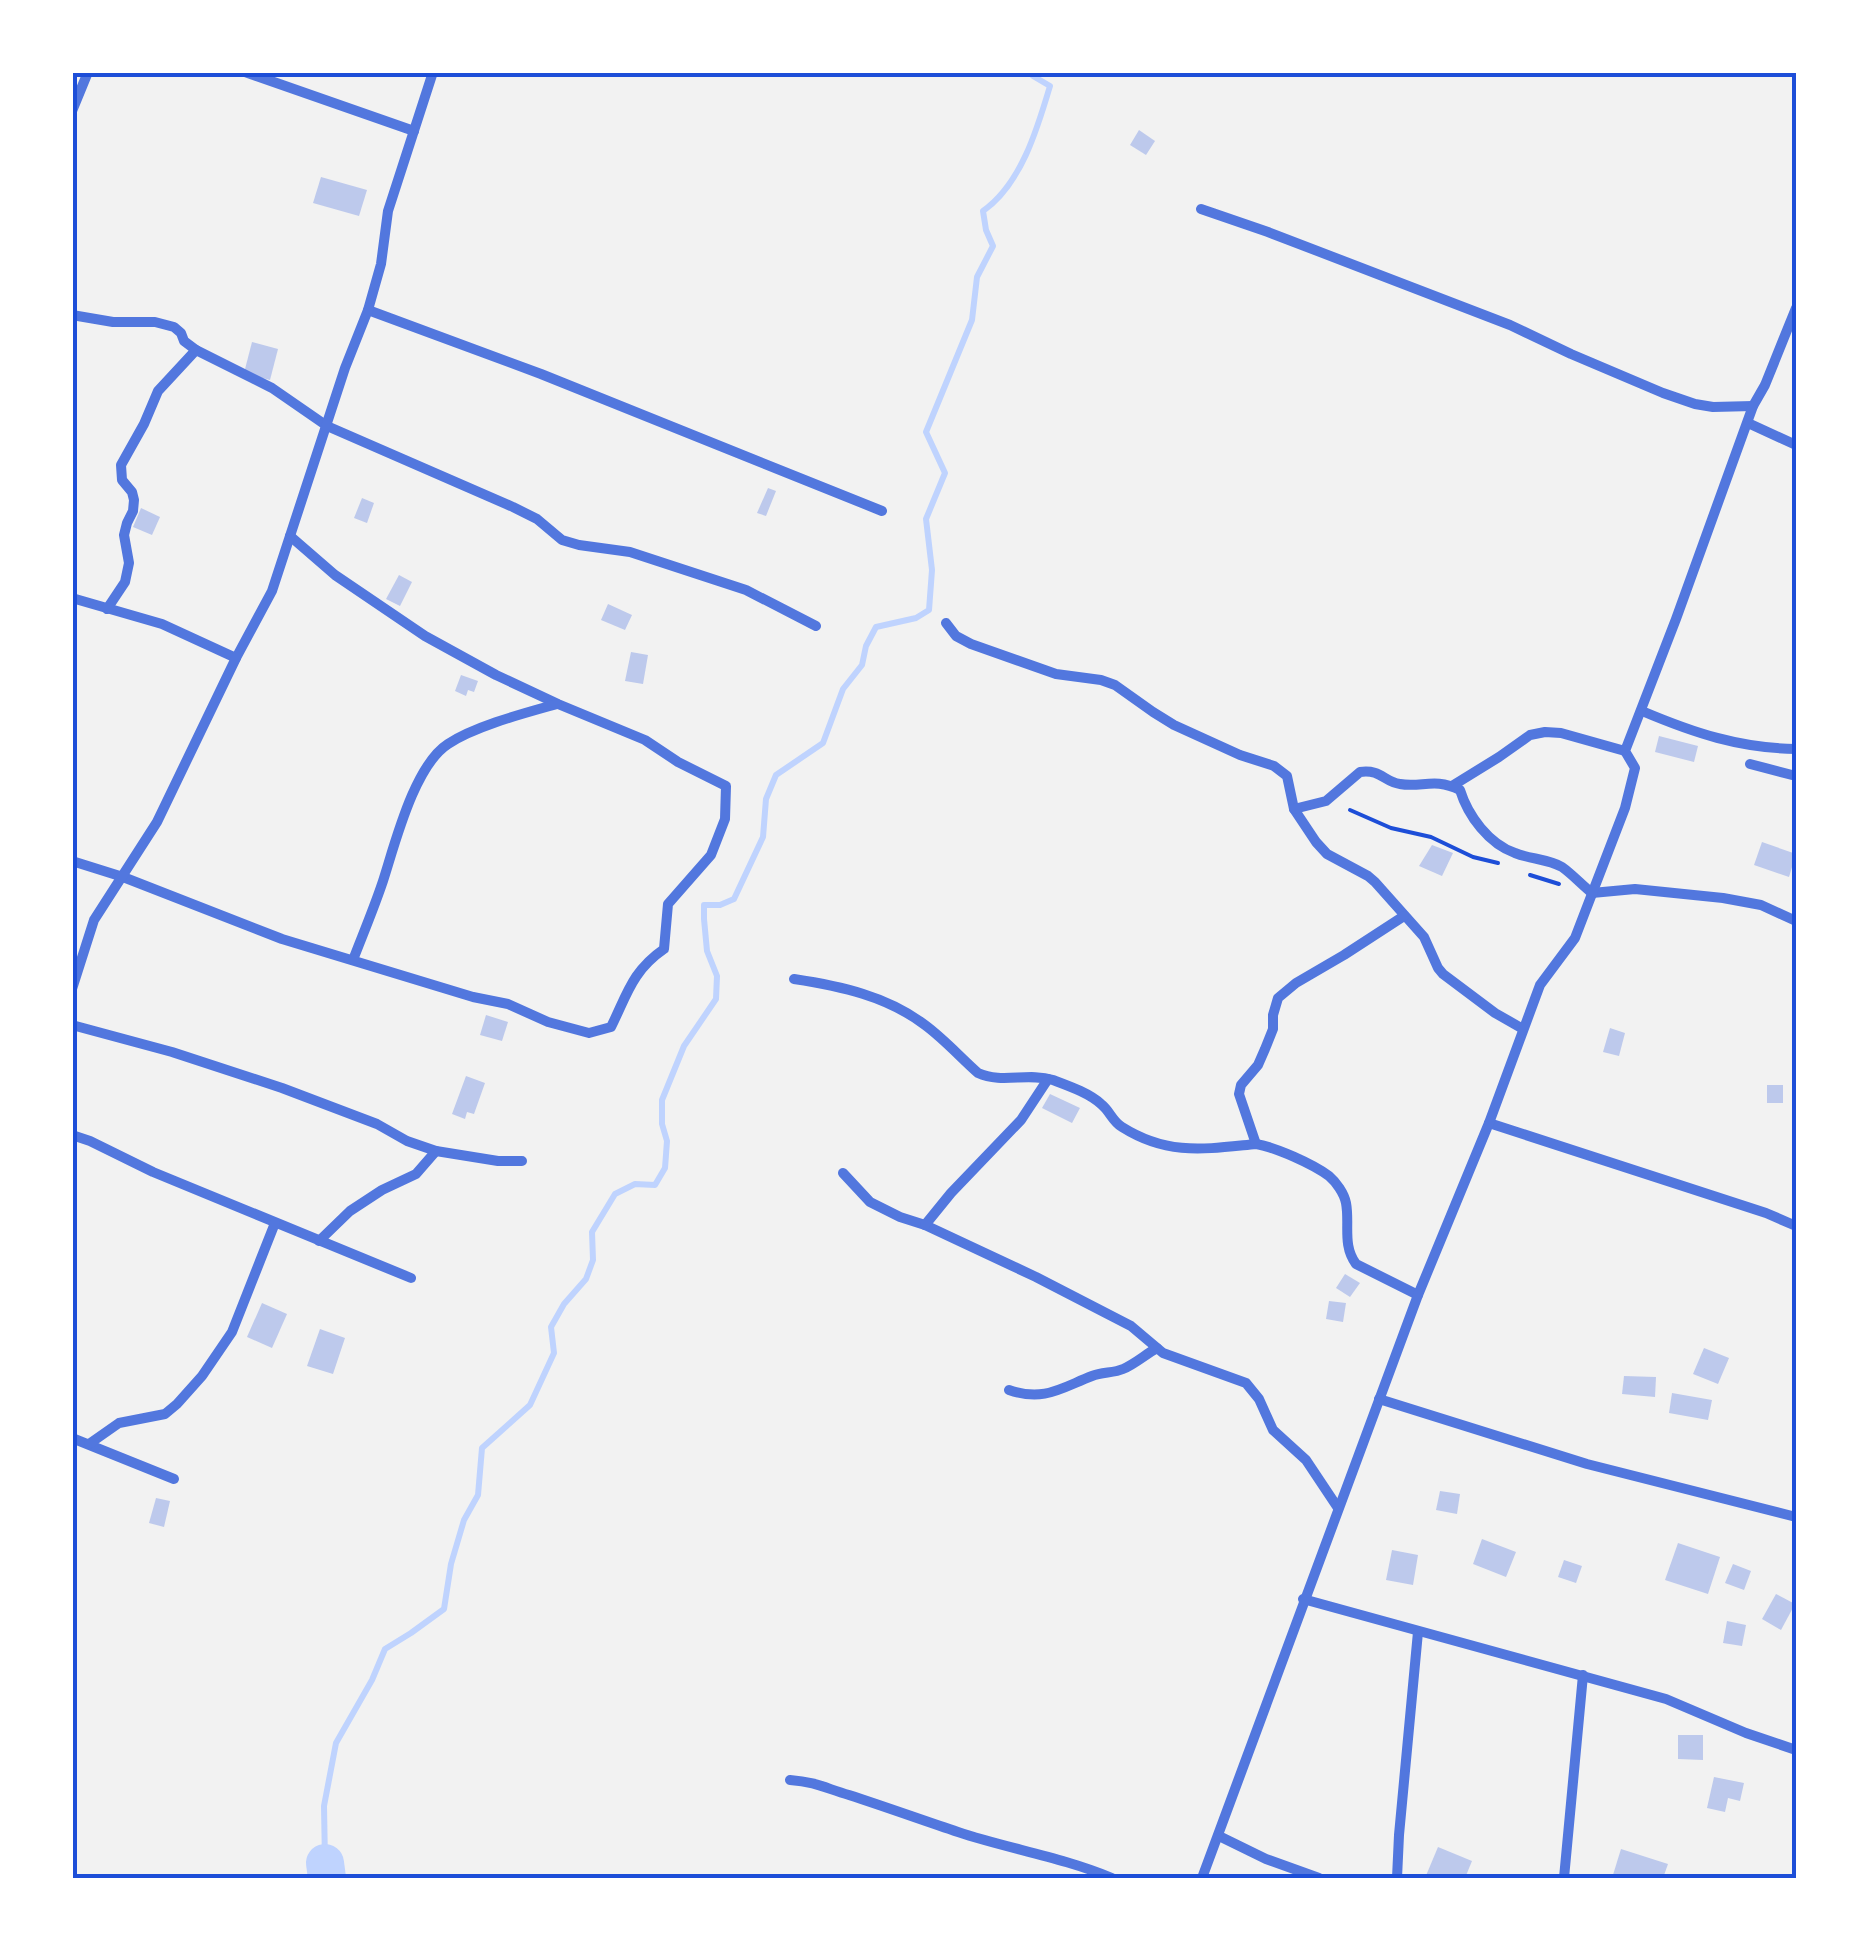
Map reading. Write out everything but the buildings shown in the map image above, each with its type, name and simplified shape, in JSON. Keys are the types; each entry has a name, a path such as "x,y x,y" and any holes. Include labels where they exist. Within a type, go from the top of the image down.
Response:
{"street":[{"path":"72,111 88,72"},
{"path":"245,72 414,131"},
{"path":"72,989 94,920 172,796 180,771 272,591 368,310 381,264 388,210 432,72"},
{"path":"1201,210 1510,325 1662,392 1713,407 1753,406"},
{"path":"1625,751 1753,406 1796,308"},
{"path":"368,310 541,374 882,511"},
{"path":"72,315 174,326 184,342 196,350 272,388 327,426 512,507 536,519 562,540 630,552 746,590 816,626"},
{"path":"107,609 125,582 129,563 124,535 134,500 122,480 120,465 158,391 196,350"},
{"path":"1748,423 1796,445"},
{"path":"72,862 124,877 282,938 473,997 508,1004 548,1022 589,1032 611,1028 627,990 646,961 664,949 668,904 711,856 725,819 726,786 645,740 558,704 425,636 335,574 290,536"},
{"path":"72,598 162,624 236,658"},
{"path":"946,622 956,636 980,648 1056,674 1116,685 1174,725 1274,766 1287,776 1294,808 1326,854 1368,876 1424,937 1444,974 1495,1014 1523,1029"},
{"path":"353,960 412,796 434,758 447,744 517,715 558,704"},
{"path":"1642,711 1695,733 1762,748 1796,748"},
{"path":"1202,1878 1418,1295 1489,1123 1540,984 1574,938 1625,808 1635,768 1625,751 1561,733 1530,735 1452,786"},
{"path":"1750,764 1796,776"},
{"path":"1294,808 1326,801 1367,770 1396,784 1434,782 1452,786 1460,790 1467,811 1491,841 1516,854 1560,866 1592,894 1635,889 1722,898 1760,905 1796,921"},
{"path":"1256,1144 1239,1094 1265,1049 1278,998 1404,916"},
{"path":"794,979 864,993 929,1028 989,1078 1048,1078 1100,1103 1120,1127 1172,1148 1256,1144 1330,1176 1346,1202 1350,1255 1356,1264 1418,1295"},
{"path":"72,1024 282,1088 436,1150 498,1161 522,1161"},
{"path":"926,1225 950,1193 1021,1120 1048,1078"},
{"path":"1489,1123 1796,1226"},
{"path":"72,1135 275,1224 412,1278"},
{"path":"319,1241 350,1211 416,1174 436,1150"},
{"path":"843,1174 870,1202 1036,1277 1131,1326 1175,1358 1232,1376 1253,1389 1274,1430 1306,1460 1338,1508"},
{"path":"89,1444 119,1423 165,1414 202,1376 232,1332 275,1224"},
{"path":"1009,1390 1024,1396 1040,1396 1094,1375 1122,1370 1157,1348"},
{"path":"1379,1398 1587,1464 1796,1516"},
{"path":"72,1438 174,1480"},
{"path":"1304,1600 1666,1699 1796,1750"},
{"path":"1397,1878 1418,1632"},
{"path":"1564,1878 1582,1676"},
{"path":"790,1780 822,1784 952,1830 1112,1878"},
{"path":"1219,1836 1266,1859 1319,1878"}],"path":[{"path":"1350,810 1391,828 1431,837 1473,857 1503,864"},
{"path":"1521,873 1592,894"}],"waterway":[{"path":"325,1863 324,1806 336,1743 385,1649 444,1609 451,1564 464,1520 478,1495 482,1448 530,1405 554,1353 551,1327 564,1304 586,1279 593,1260 592,1232 615,1194 635,1184 655,1185 665,1168 667,1141 662,1100 684,1046 716,999 717,976 707,951 704,905 720,905 734,899 763,837 766,799 776,775 823,743 843,689 862,665 876,627 916,618 929,610 932,570 926,519 945,473 926,432 972,320 977,277 993,246 983,211 1017,171 1045,103 1050,86 1033,76 1037,72"},
{"path":"325,1863 327,1878"}]}
